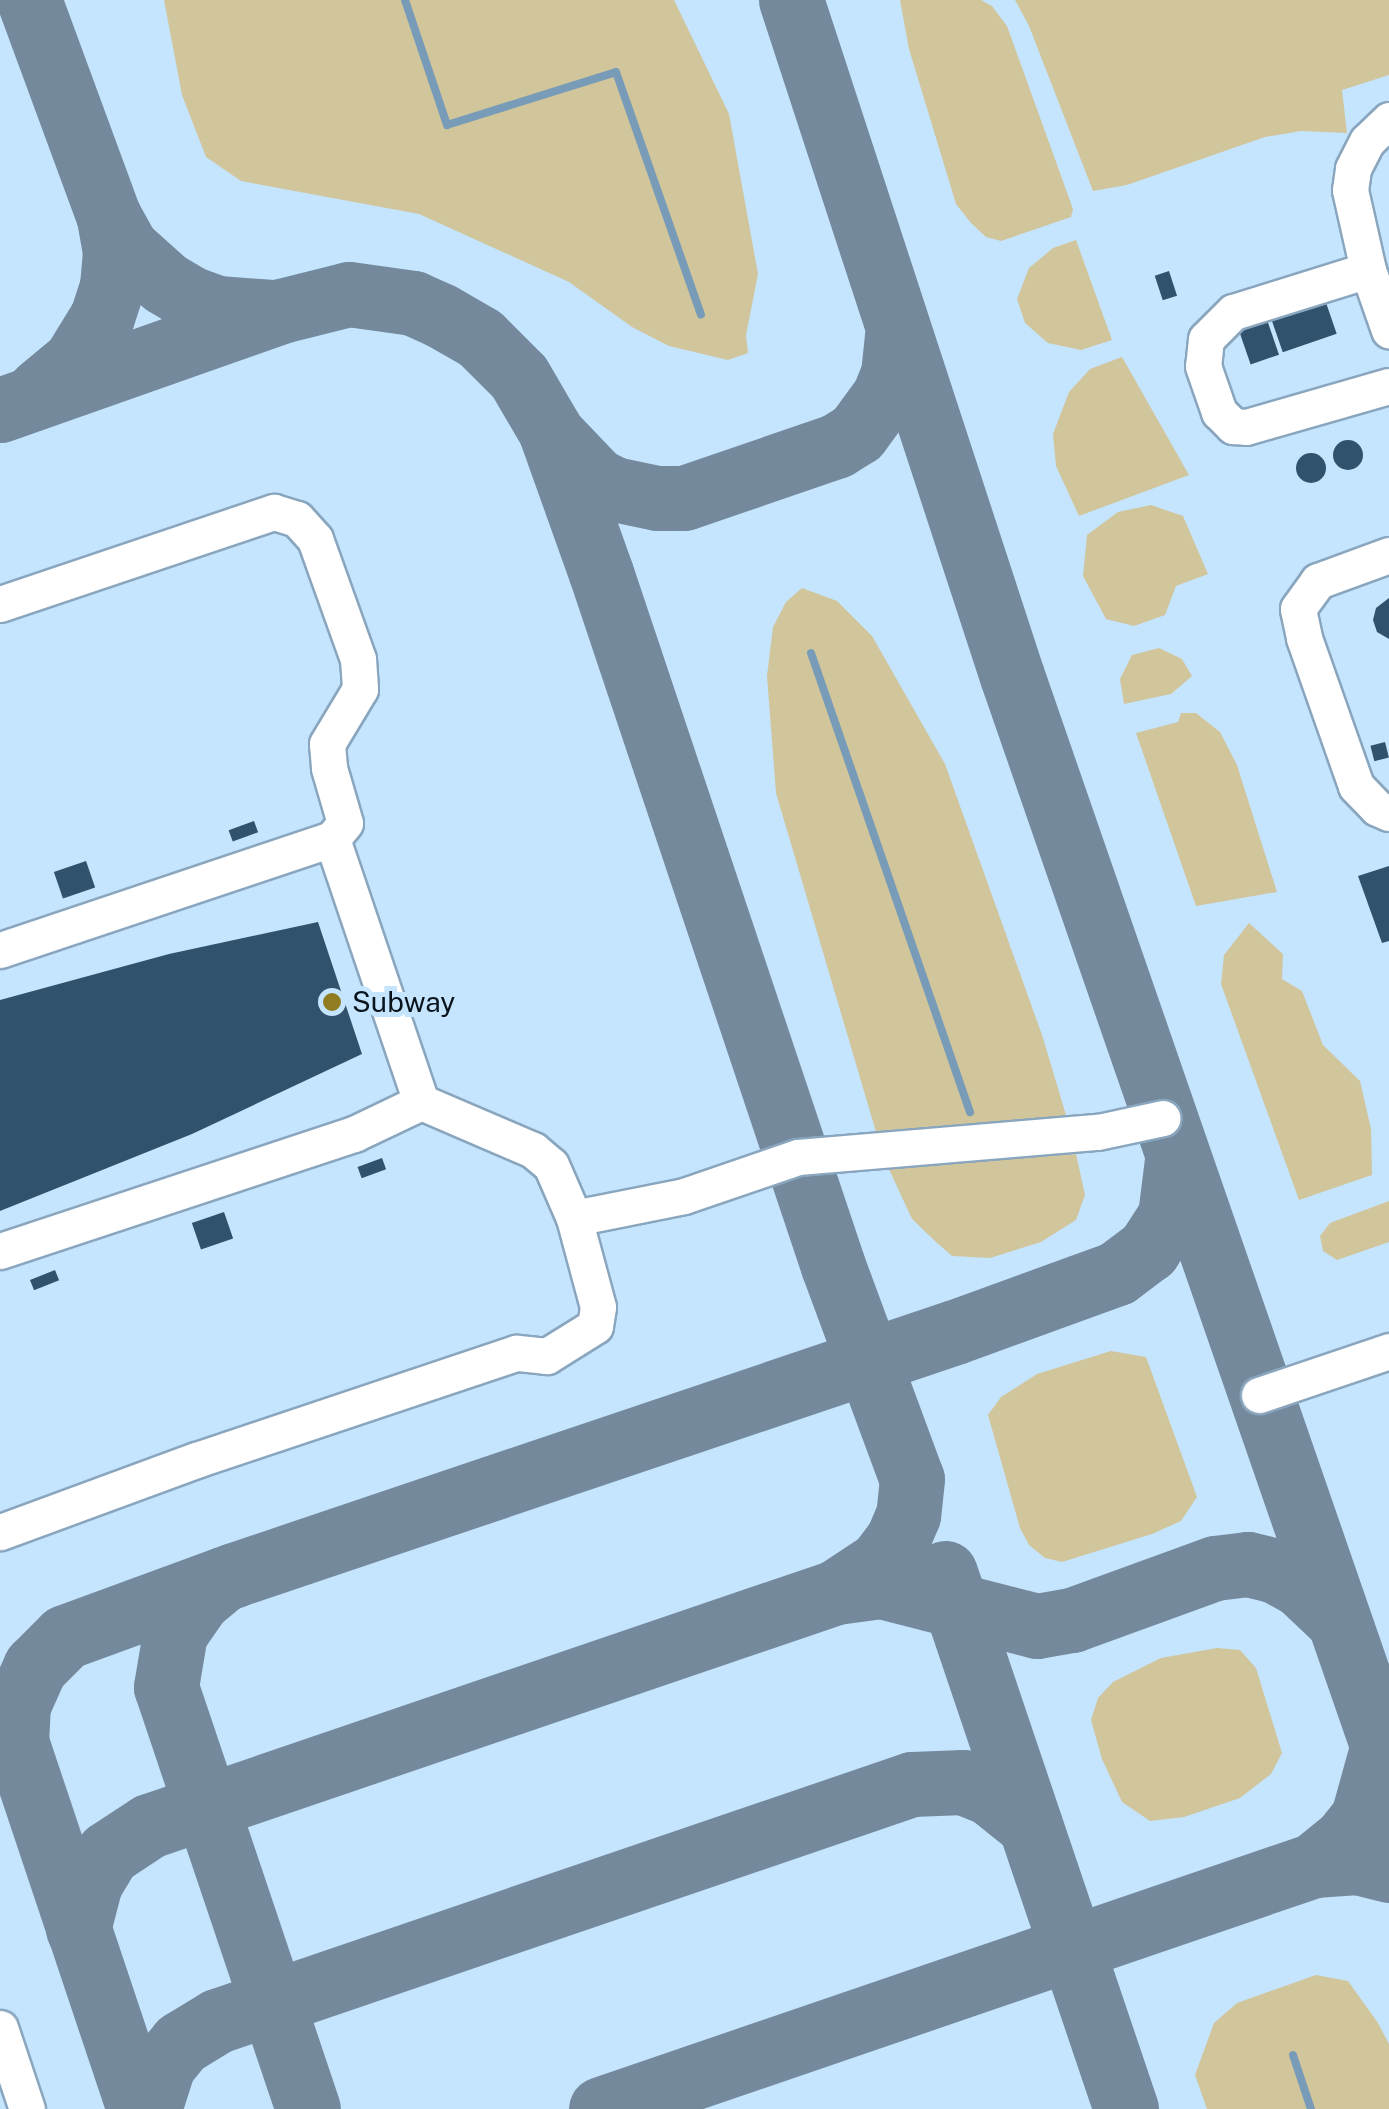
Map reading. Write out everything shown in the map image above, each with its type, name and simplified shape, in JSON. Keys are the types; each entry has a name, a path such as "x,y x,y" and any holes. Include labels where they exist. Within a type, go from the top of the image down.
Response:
{"lane":[{"path":"1389,120 1366,140 1353,170 1353,210 1389,330"},
{"path":"1368,270 1233,312 1206,339 1204,366 1219,412 1233,426 1246,428 1389,386"},
{"path":"0,604 274,512 297,519 316,540 358,659 360,690 327,744 328,768 345,823 332,839 0,950"},
{"path":"1389,556 1318,582 1298,609 1304,638 1356,786 1377,808 1389,813"},
{"path":"0,1532 178,1466 516,1353 546,1356 566,1348 594,1326 598,1306 574,1218 551,1166 533,1150 422,1102 332,839"},
{"path":"0,1251 354,1134 422,1102"},
{"path":"574,1218 684,1196 798,1157 1098,1132 1164,1118"},
{"path":"1259,1395 1389,1351"},
{"path":"0,2028 28,2109"}],"shaded area":[{"path":"164,0 674,0 729,114 758,274 746,335 748,353 728,360 669,346 632,327 569,282 419,214 241,181 206,157 182,95"},
{"path":"900,0 981,0 992,6 1007,26 1073,209 1071,217 1001,241 986,237 956,204 909,49"},
{"path":"1015,0 1389,0 1389,75 1342,90 1347,133 1301,131 1265,137 1127,185 1093,191 1029,26"},
{"path":"1076,240 1112,340 1081,350 1048,343 1025,323 1017,299 1029,268 1053,248"},
{"path":"1122,357 1189,475 1079,516 1056,466 1053,434 1069,392 1090,369"},
{"path":"1151,505 1183,516 1208,574 1176,586 1165,615 1134,626 1106,619 1083,576 1087,535 1118,512"},
{"path":"802,588 837,601 872,636 945,764 1042,1035 1069,1125 879,1142 776,793 767,676 773,627 786,602"},
{"path":"1159,648 1182,659 1192,676 1171,694 1124,704 1120,679 1132,655"},
{"path":"1181,713 1196,713 1220,732 1237,765 1277,892 1196,906 1136,733 1178,722"},
{"path":"1249,923 1283,954 1282,979 1302,991 1323,1045 1360,1081 1371,1129 1372,1175 1299,1200 1221,984 1224,955"},
{"path":"1076,1154 1085,1195 1076,1220 1041,1242 990,1258 952,1256 936,1242 912,1219 888,1167"},
{"path":"1389,1201 1389,1242 1337,1260 1323,1251 1320,1236 1330,1223"},
{"path":"1111,1351 1146,1357 1197,1497 1181,1521 1152,1534 1062,1562 1045,1558 1029,1545 1020,1528 988,1415 1001,1397 1037,1374"},
{"path":"1217,1648 1240,1650 1256,1668 1282,1753 1271,1774 1240,1798 1184,1817 1150,1821 1122,1802 1102,1759 1091,1720 1098,1698 1113,1682 1161,1658"},
{"path":"1316,1975 1348,1981 1378,2023 1389,2044 1389,2109 1207,2109 1195,2075 1214,2023 1237,2003"}],"building":[{"path":"1169,271 1177,296 1163,300 1155,276"},
{"path":"1323,294 1337,334 1283,352 1269,313"},
{"path":"1265,314 1279,355 1251,364 1237,324"},
{"path":"1348,440 1362,449 1363,455 1354,469 1348,470 1334,461 1333,455 1342,441"},
{"path":"1311,453 1325,462 1326,468 1317,482 1311,483 1297,474 1296,468 1305,454"},
{"path":"1389,598 1389,639 1377,632 1373,620 1376,608"},
{"path":"1385,742 1389,758 1374,761 1370,746"},
{"path":"254,821 258,832 233,842 229,830"},
{"path":"86,861 95,887 63,899 54,872"},
{"path":"1389,866 1389,941 1382,943 1358,876"},
{"path":"318,922 362,1054 192,1134 0,1211 0,1000 169,954"},
{"path":"382,1158 386,1169 362,1178 358,1167"},
{"path":"224,1212 233,1238 201,1250 192,1223"},
{"path":"55,1270 59,1280 34,1290 30,1280"}],"waterway":[{"path":"405,0 447,125 616,72 701,315"},
{"path":"811,653 970,1112"},
{"path":"1293,2055 1311,2109"}],"taxiway":[{"path":"29,0 109,217 126,248 165,283 190,298 217,308 272,312"},
{"path":"791,0 1012,676 1389,1765"},
{"path":"39,391 75,361 102,317 112,286 115,252 109,217"},
{"path":"0,410 281,311 349,294 413,303 440,315 480,338 519,377 550,430 601,573 833,1266 912,1479 908,1515 898,1539 880,1563 836,1592"},
{"path":"552,434 596,480 614,489 657,498 684,498 836,446 857,433 884,396 893,374 897,335"},
{"path":"139,2109 16,1742 18,1705 35,1667 65,1637 234,1575 955,1332 1117,1273 1148,1250 1170,1216 1177,1160"},
{"path":"78,1929 90,1883 108,1853 149,1826 836,1592 881,1586 1037,1626 1072,1620 1215,1568 1248,1564 1276,1571 1301,1585 1339,1621"},
{"path":"945,1573 1126,2109"},
{"path":"223,1579 198,1600 175,1633 166,1687 308,2109"},
{"path":"1314,1865 1345,1840 1363,1817 1383,1745"},
{"path":"149,2109 163,2065 181,2043 217,2021 912,1784 963,1782 990,1793 1030,1825"},
{"path":"601,2109 1314,1865 1357,1862 1389,1870"}],"place":[{"name":"Subway","path":"332,1002"}]}
